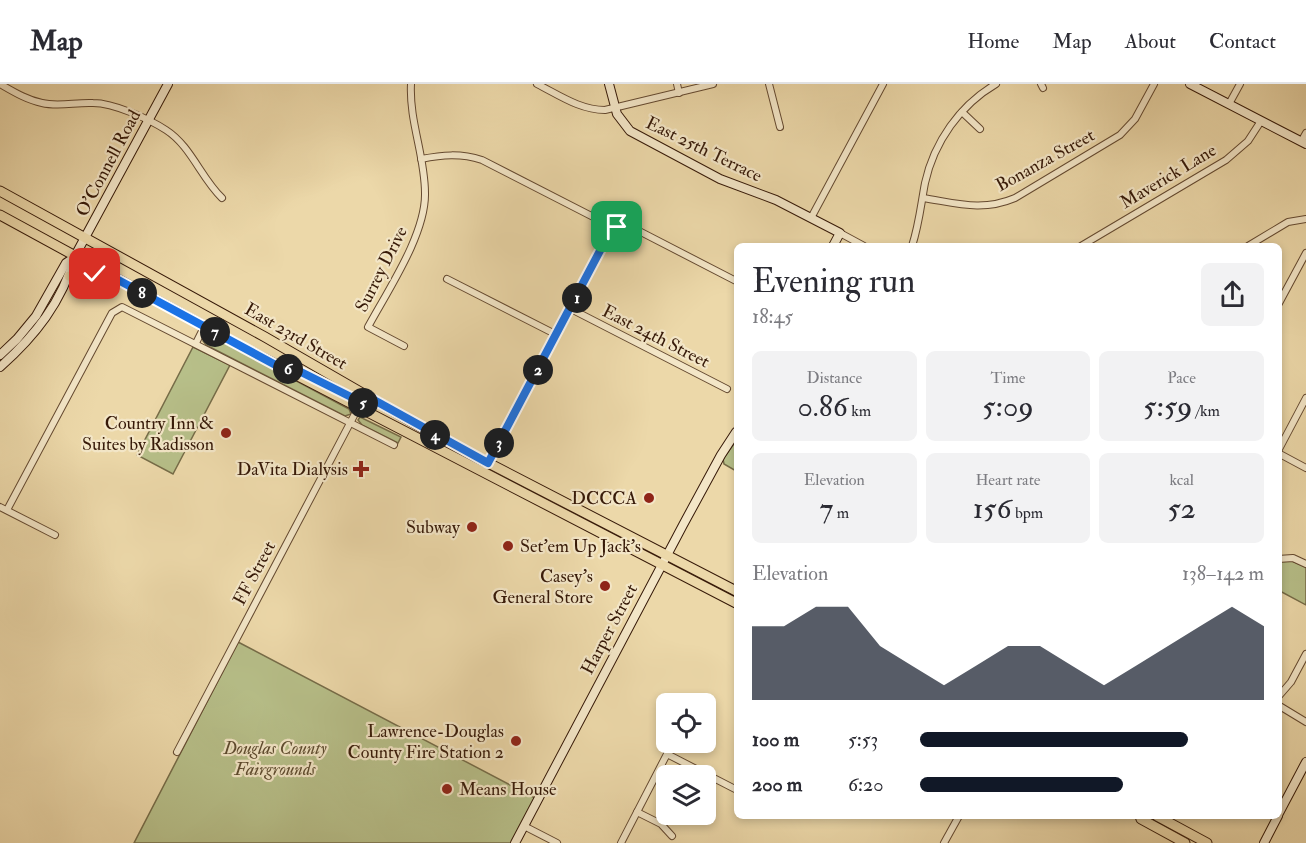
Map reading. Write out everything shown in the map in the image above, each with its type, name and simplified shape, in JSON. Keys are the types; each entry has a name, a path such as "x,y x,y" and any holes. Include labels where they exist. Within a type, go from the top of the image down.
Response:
{"main road":[{"name":"East 23rd Street","path":"0,191 256,331 486,467 734,602"},
{"name":"East 23rd Street","path":"0,216 358,408 486,467 734,590"},
{"path":"69,276 84,272 109,275"},
{"path":"283,369 299,371 365,404 370,404 374,400"},
{"path":"1155,821 1172,829 1176,826 1207,843"},
{"path":"1155,821 1185,843"}],"street":[{"path":"0,84 23,97 43,103 102,104 118,108 167,130 176,138 207,183 222,198"},
{"name":"O'Connell Road","path":"0,367 37,331 69,276 75,256 168,84"},
{"name":"Surrey Drive","path":"404,346 368,327 416,238 422,221 425,192 412,109 411,84"},
{"path":"537,84 577,105 590,109 616,108 714,84"},
{"name":"East 25th Terrace","path":"609,84 624,126 638,136 720,179 776,200 858,243"},
{"path":"676,84 679,93"},
{"path":"769,84 780,127"},
{"path":"811,218 883,84"},
{"path":"913,243 928,171 936,150 948,129 962,112 996,84"},
{"name":"Bonanza Street","path":"923,198 984,207 1015,198 1120,135 1135,119 1154,84"},
{"path":"1190,84 1304,143 1306,133"},
{"path":"1229,104 1240,84"},
{"path":"962,112 981,129"},
{"name":"Maverick Lane","path":"1086,243 1226,160 1248,141 1261,121"},
{"path":"421,159 463,155 482,160 612,228 626,226 639,231 734,280"},
{"path":"1253,243 1288,222 1306,219"},
{"path":"486,467 612,228"},
{"path":"835,243 840,233"},
{"path":"1282,298 1304,262 1306,253"},
{"name":"O'Connell Road","path":"0,355 30,324 66,263 75,256"},
{"path":"447,279 557,335"},
{"path":"7,510 111,313 118,308 127,308 394,446"},
{"name":"East 24th Street","path":"571,309 727,389"},
{"path":"196,344 204,327"},
{"path":"1282,444 1306,398"},
{"name":"FF Street","path":"177,752 358,408"},
{"name":"Harper Street","path":"515,843 662,564 734,435"},
{"path":"1282,454 1306,468"},
{"path":"0,507 55,535"},
{"path":"1282,559 1293,558 1306,564"},
{"path":"1282,692 1291,682 1306,654"},
{"path":"1282,707 1306,722"},
{"path":"621,843 667,754 734,788"},
{"path":"1282,807 1306,762"},
{"path":"637,812 661,824 672,836"},
{"path":"944,843 957,819"},
{"path":"1264,843 1276,819"},
{"path":"524,826 557,843"}],"green space":[{"path":"207,335 349,409 351,414 345,416 206,345 203,341"},
{"path":"193,347 230,365 173,474 137,455"},
{"path":"360,417 401,437 398,443 362,425 358,420"},
{"path":"734,444 734,470 724,464 723,459"},
{"path":"1282,561 1292,561 1306,567 1306,605 1282,592"},
{"name":"Douglas County Fairgrounds","path":"238,642 535,798 511,843 134,843"}],"place":[{"name":"Country Inn & Suites by Radisson","path":"226,433"},
{"name":"DaVita Dialysis","path":"361,469"},
{"name":"DCCCA","path":"649,498"},
{"name":"Subway","path":"472,527"},
{"name":"Set'em Up Jack's","path":"508,546"},
{"name":"Casey's General Store","path":"605,586"},
{"name":"Lawrence-Douglas County Fire Station 2","path":"516,741"},
{"name":"Means House","path":"447,789"}],"route":[{"path":"95,274 109,275 283,369 299,371 365,404 370,404 374,400 488,463 611,234 612,228 617,227"}]}
